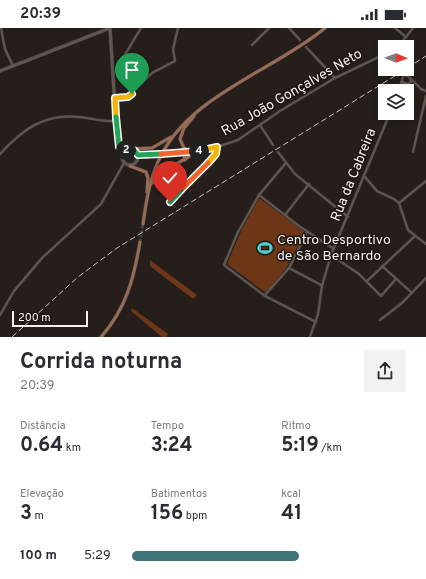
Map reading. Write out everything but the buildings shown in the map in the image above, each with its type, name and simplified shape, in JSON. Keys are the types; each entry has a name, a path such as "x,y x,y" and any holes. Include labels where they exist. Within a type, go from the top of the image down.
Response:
{"main road":[{"path":"143,224 146,203 158,162 174,134 184,122 200,109 298,48 326,28"},
{"path":"185,160 183,153 184,148 180,139 180,134 200,109"},
{"path":"131,149 158,146 174,134"},
{"path":"184,148 192,152"},
{"path":"150,187 164,170 185,160 196,152"},
{"path":"130,166 144,170 147,174 146,203"},
{"path":"101,337 117,318 128,295 135,272 140,242"}],"street":[{"path":"0,28 5,49 13,66"},
{"path":"0,71 110,28 116,121 119,147 124,163 100,204 42,258 14,291 0,315"},
{"path":"114,73 141,28"},
{"path":"115,98 128,97 152,73 175,61 173,49 178,28"},
{"path":"252,46 269,28"},
{"path":"289,28 300,40"},
{"path":"395,28 406,37"},
{"path":"404,40 413,28"},
{"path":"306,47 335,78"},
{"name":"Rua João Gonçalves Neto","path":"138,155 196,152 238,140 280,111 335,78 378,57"},
{"path":"416,84 407,84 402,82 405,74 426,91"},
{"path":"410,78 410,83"},
{"path":"414,152 426,96"},
{"path":"0,154 26,128 37,123 76,116 116,121"},
{"name":"Rua da Cabreira","path":"310,337 316,322 322,286 331,255 387,120"},
{"path":"260,125 273,145"},
{"path":"119,147 126,150 131,149 138,155 137,162 130,166 124,163"},
{"path":"170,202 214,157 217,147"},
{"path":"122,156 126,150"},
{"path":"278,152 285,164 348,217"},
{"path":"285,164 259,195 238,232 224,265 265,296 316,322"},
{"path":"364,177 377,191 399,203 408,230 426,244"},
{"path":"399,203 426,181"},
{"path":"284,215 309,184"},
{"path":"259,195 307,232 334,249"},
{"path":"265,296 289,268 307,232"},
{"path":"367,281 415,236"},
{"path":"331,255 367,281 381,296 396,279"},
{"path":"382,266 412,293"},
{"path":"289,268 322,286"},
{"path":"380,320 412,293 426,278"}],"shaded area":[{"name":"Centro Desportivo de São Bernardo","path":"259,198 305,232 287,267 266,293 227,264 242,229"},
{"path":"150,260 197,295 193,299 150,266"},
{"path":"132,308 168,334 166,337 162,337 131,311"}],"tunnel":[{"path":"140,242 143,224"}],"railway":[{"path":"414,64 426,56"},
{"path":"12,337 78,277 117,248 395,76"}],"place":[{"name":"Centro Desportivo de São Bernardo","path":"265,248"}],"route":[{"path":"132,94 128,97 115,98 117,139 119,147 124,150 134,150 138,155 196,152 217,147 214,157 170,202"}]}
